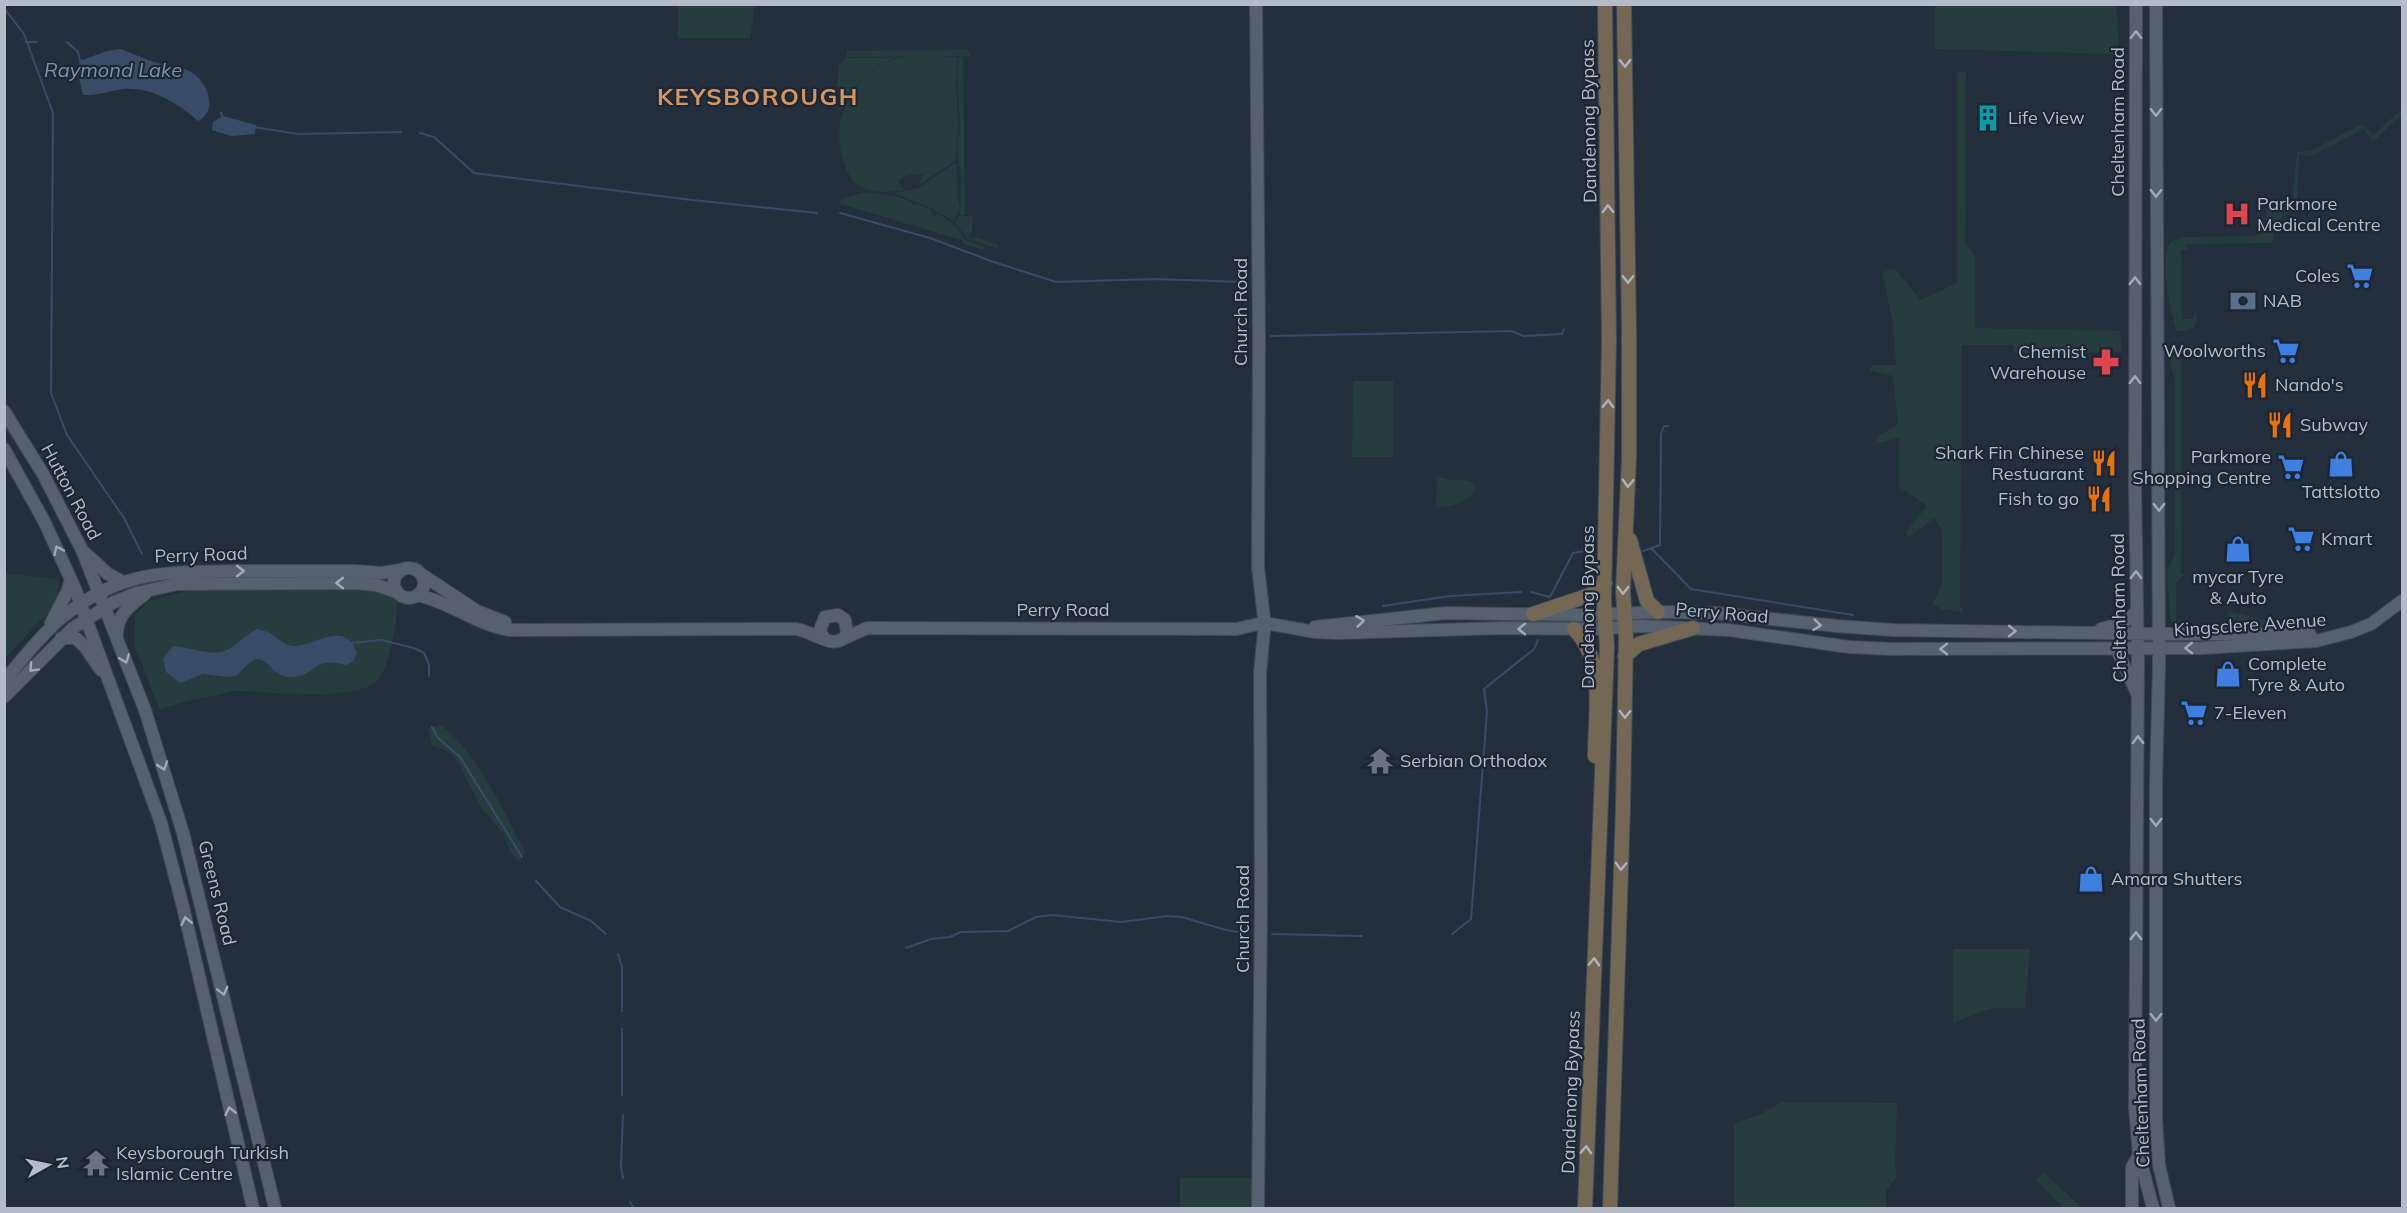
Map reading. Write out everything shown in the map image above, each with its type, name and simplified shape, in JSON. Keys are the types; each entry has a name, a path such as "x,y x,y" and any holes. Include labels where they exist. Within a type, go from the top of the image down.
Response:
{"highway":[{"name":"Dandenong Bypass","path":"1585,1209 1605,721 1609,272 1605,4"},
{"name":"Dandenong Bypass","path":"1610,1209 1623,819 1629,341 1624,4"},
{"path":"1626,526 1643,593 1652,608 1658,612"},
{"path":"1533,615 1590,595 1605,583"},
{"path":"1625,656 1639,644 1693,628"},
{"path":"1574,629 1583,639 1595,670 1595,780 1600,821"},
{"path":"1612,1173 1620,1209"}],"main road":[{"name":"Church Road","path":"1256,4 1258,567 1264,624 1260,669 1261,896 1258,1209"},
{"name":"Cheltenham Road","path":"2136,4 2135,340 2138,694 2135,1107 2139,1155 2153,1209"},
{"name":"Cheltenham Road","path":"2156,4 2159,634 2156,782 2156,1087 2157,1136 2162,1181 2169,1209"},
{"path":"2136,65 2156,65"},
{"path":"2135,340 2157,340"},
{"name":"Hutton Road","path":"4,411 32,454 81,550 99,593"},
{"name":"Hutton Road","path":"4,449 44,521 86,618"},
{"path":"14,465 32,454"},
{"path":"81,550 108,574 123,582"},
{"path":"534,629 496,619 477,611 411,568 402,570 394,580 397,592 407,597 417,595 437,600 467,616 494,627 510,630 796,629 805,630 832,643 845,638 848,629 842,617 833,614 817,623 796,629"},
{"name":"Perry Road","path":"4,681 44,634 81,604 123,582 152,574 173,572 355,571 381,573 402,570"},
{"path":"417,595 423,583 421,574"},
{"path":"44,634 71,580"},
{"name":"Perry Road","path":"4,696 61,638 86,618 117,600 154,588 196,584 346,583 367,584 397,592"},
{"path":"117,639 118,622 122,614 154,588"},
{"name":"Greens Road","path":"99,593 145,710 177,811 275,1209"},
{"name":"Kingsclere Avenue","path":"2138,648 2219,647 2344,634 2371,624 2391,612 2403,601"},
{"name":"Perry Road","path":"842,617 867,628 1237,628 1264,624 1336,633 1574,629 1606,621 1624,612 1658,612 1726,614 1870,629 2137,634"},
{"path":"2082,633 2123,623 2136,612"},
{"name":"Perry Road","path":"1302,629 1446,613 1533,615 1606,621 1625,627 1729,630 1869,648 2138,648"},
{"name":"Greens Road","path":"86,618 159,818 181,897 253,1209"},
{"path":"824,639 820,630 825,618"},
{"name":"Perry Road","path":"845,638 867,628"},
{"name":"Kingsclere Avenue","path":"2137,634 2219,634 2261,641"},
{"path":"2219,634 2219,647"},
{"path":"61,638 72,637 82,643 115,693"},
{"path":"2116,648 2138,694"},
{"path":"159,818 177,811"},
{"path":"236,1134 246,1126 256,1128"},
{"path":"2132,1209 2132,1172 2139,1155"},
{"path":"2162,1181 2178,1209"}],"green space":[{"path":"678,5 755,5 750,38 678,38"},
{"path":"1935,5 2116,5 2119,43 2114,54 1935,49"},
{"path":"968,50 970,56 847,57 847,51"},
{"path":"914,56 958,57 956,160 918,186 923,175 913,174 904,177 898,181 904,190 875,191 864,189 856,184 844,163 839,133 846,104 853,91 875,69 889,61"},
{"path":"959,57 963,57 965,215 960,215 961,180 957,147 960,127 957,71"},
{"path":"845,58 894,58 874,68 863,78 838,111 838,65"},
{"path":"1957,71 1966,72 1965,243 1975,256 1975,328 2120,331 2122,352 2045,354 2045,349 2040,349 2036,353 2014,353 2013,345 1962,345 1960,605 1964,613 1941,609 1933,604 1942,582 1942,530 1934,518 1908,538 1906,532 1927,506 1899,487 1899,438 1877,443 1877,437 1898,424 1893,376 1869,370 1873,365 1896,365 1893,323 1882,272 1895,269 1921,300 1957,283"},
{"path":"2402,108 2402,118 2400,116 2373,142 2363,129 2312,156 2299,155 2297,208 2275,225 2273,243 2187,244 2187,250 2181,250 2182,319 2194,319 2195,312 2197,318 2195,327 2187,331 2177,331 2171,311 2166,273 2166,260 2171,242 2182,237 2256,236 2263,230 2268,204 2272,201 2292,201 2297,152 2311,151 2362,124 2374,135"},
{"path":"956,162 960,208 954,221 929,207 894,193 919,188"},
{"path":"865,192 898,197 913,202 912,205 917,204 932,211 932,215 935,216 937,213 956,226 965,240 984,247 983,250 964,244 962,240 840,204 843,198"},
{"path":"959,216 973,216 972,232 969,236 971,239 975,237 999,245 998,249 967,239 955,222"},
{"path":"2182,352 2181,574 2185,574 2176,583 2176,620 2178,625 2184,629 2176,629 2170,619 2167,572 2175,554 2175,383 2170,362 2172,356"},
{"path":"1353,381 1393,381 1393,457 1352,457"},
{"path":"1437,476 1469,481 1474,483 1476,490 1464,501 1436,508"},
{"path":"5,573 59,580 56,604 5,658"},
{"path":"351,588 383,592 394,598 397,603 389,656 376,682 364,688 329,694 232,691 160,710 134,644 135,615 149,601 186,591"},
{"path":"2228,611 2278,623 2281,628 2232,627 2229,624"},
{"path":"441,725 462,745 495,794 526,854 518,861 511,853 503,833 481,808 458,762 446,750 432,746 428,728"},
{"path":"1953,949 2030,949 2025,1008 1992,1008 1953,1023"},
{"path":"1782,1102 1897,1103 1895,1167 1897,1176 1886,1190 1886,1208 1734,1208 1734,1124 1759,1115"},
{"path":"2043,1172 2079,1205 2079,1208 2064,1208 2037,1181"},
{"path":"1180,1178 1257,1178 1257,1208 1180,1208"}],"water":[{"name":"Raymond Lake","path":"121,49 167,66 185,69 199,78 208,93 208,109 205,116 198,121 174,103 155,94 135,89 83,95 78,73 80,61 107,51"},
{"path":"223,116 256,125 255,134 231,136 212,130 213,122"},
{"path":"257,629 270,633 291,646 338,636 352,643 357,653 353,661 346,665 320,664 305,674 290,677 282,676 261,660 255,660 247,665 238,675 227,677 203,674 180,683 166,672 163,659 173,646 209,652 223,651 233,647"}],"waterway":[{"path":"4,8 24,34 53,113 51,393 67,435 124,518 142,554"},
{"path":"26,42 37,42"},
{"path":"67,42 78,52 80,61 83,62"},
{"path":"221,113 224,119"},
{"path":"254,127 298,134 401,132"},
{"path":"420,133 434,137 474,173 817,213"},
{"path":"840,213 930,238 1056,282 1156,279 1243,282"},
{"path":"1271,336 1512,331 1523,336 1562,334 1564,329"},
{"path":"1643,551 1660,545 1661,434 1664,426 1668,426"},
{"path":"1651,548 1691,589 1853,615"},
{"path":"1531,592 1550,597 1573,553 1590,550"},
{"path":"1383,606 1450,596 1521,592"},
{"path":"351,643 381,640 414,648 424,653 429,665 429,676"},
{"path":"1452,934 1471,919 1487,712 1484,689 1534,649 1538,640"},
{"path":"432,727 438,738 460,757 522,857"},
{"path":"536,881 560,907 591,921 606,934"},
{"path":"906,948 961,932 1008,931 1036,917 1052,915 1121,922 1167,916 1182,917 1247,934"},
{"path":"1272,934 1362,936"},
{"path":"618,954 622,967 622,1011"},
{"path":"622,1029 622,1095"},
{"path":"623,1115 621,1168 623,1178"},
{"path":"630,1202 634,1208"}],"place":[{"name":"Life View","path":"1988,118"},
{"name":"Parkmore Medical Centre","path":"2237,214"},
{"name":"Coles","path":"2360,276"},
{"name":"NAB","path":"2243,301"},
{"name":"Woolworths","path":"2286,351"},
{"name":"Chemist Warehouse","path":"2106,362"},
{"name":"Nando's","path":"2255,385"},
{"name":"Subway","path":"2280,425"},
{"name":"Shark Fin Chinese Restuarant","path":"2104,463"},
{"name":"Tattslotto","path":"2341,464"},
{"name":"Parkmore Shopping Centre","path":"2291,467"},
{"name":"Fish to go","path":"2099,499"},
{"name":"Kmart","path":"2301,539"},
{"name":"mycar Tyre & Auto","path":"2238,549"},
{"name":"Complete Tyre & Auto","path":"2228,674"},
{"name":"7-Eleven","path":"2194,713"},
{"name":"Serbian Orthodox","path":"1380,761"},
{"name":"Amara Shutters","path":"2091,879"},
{"name":"Keysborough Turkish Islamic Centre","path":"96,1163"}],"district":[{"name":"KEYSBOROUGH","path":"758,97"}]}
